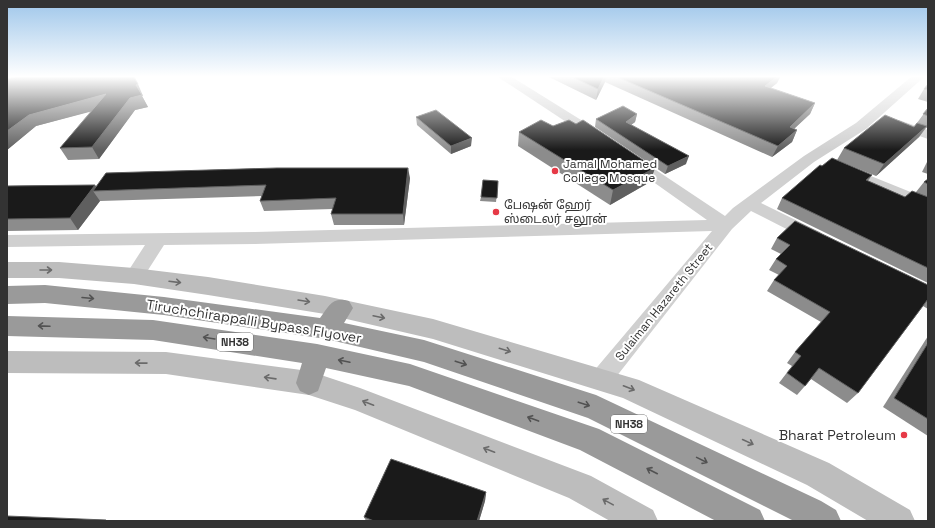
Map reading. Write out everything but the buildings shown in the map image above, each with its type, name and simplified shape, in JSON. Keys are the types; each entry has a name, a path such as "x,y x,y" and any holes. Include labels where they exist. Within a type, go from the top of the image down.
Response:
{"highway":[{"name":"Tiruchchirappalli Bypass Flyover","path":"7,295 44,294 164,306 334,319 424,351 596,408 810,512 825,521"},
{"name":"Tiruchchirappalli Bypass Flyover","path":"7,326 153,330 316,355 410,375 589,439 749,521"},
{"path":"309,383 316,355"}],"street":[{"path":"544,102 609,145"},
{"name":"Sulaiman Hazareth Street","path":"601,379 726,225 750,204 814,156 861,126 890,102"},
{"path":"873,115 928,135"},
{"path":"622,154 726,225"},
{"path":"814,156 928,205"},
{"path":"750,204 828,243"},
{"path":"7,241 263,238 726,225"},
{"path":"134,276 158,240"},
{"path":"7,270 59,270 134,276 208,286 334,319 433,329 629,388 818,474 899,521"},
{"path":"7,362 166,363 309,383 367,403 580,487 642,521"}],"place":[{"name":"Jamal Mohamed College Mosque","path":"555,171"},
{"name":"பேஷன் ஹேர் ஸ்டைலர் சலூன்","path":"496,212"},
{"name":"Bharat Petroleum","path":"904,435"}]}
